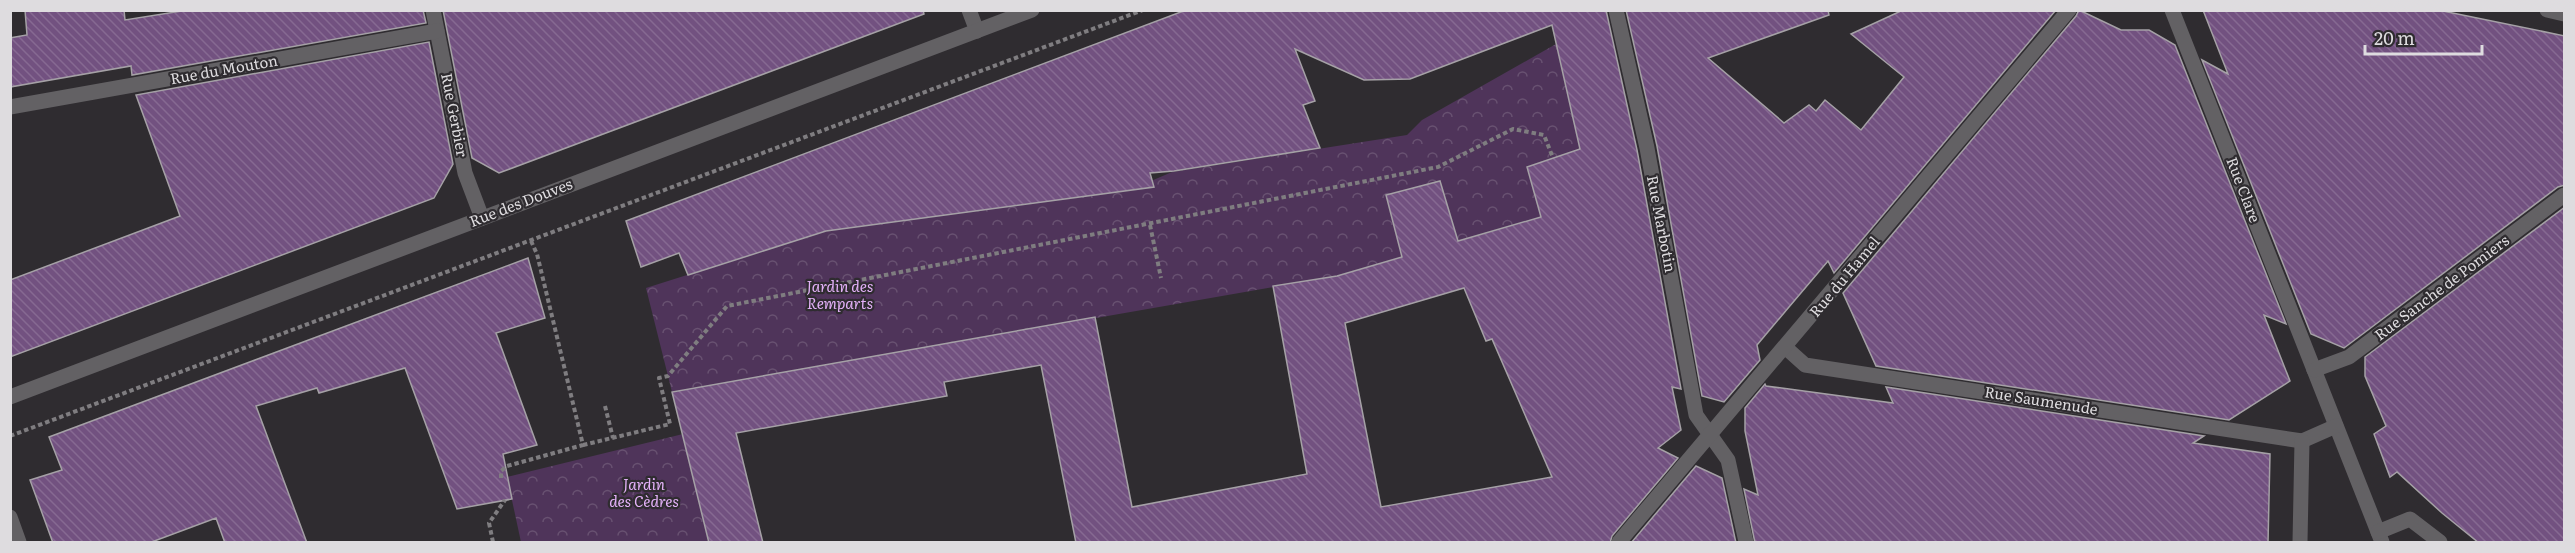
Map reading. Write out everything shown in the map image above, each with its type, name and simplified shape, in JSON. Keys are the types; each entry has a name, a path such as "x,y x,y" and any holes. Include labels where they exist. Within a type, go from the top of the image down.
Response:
{"street":[{"name":"Rue Gerbier","path":"434,10 465,173 482,218"},
{"path":"969,10 976,31"},
{"name":"Rue des Douves","path":"10,397 1032,10"},
{"name":"Rue Marbotin","path":"1616,10 1647,148 1696,415 1728,460 1746,543"},
{"name":"Rue du Hamel","path":"1619,543 2068,10"},
{"name":"Rue Clare","path":"2172,10 2380,537"},
{"path":"2547,10 2565,14"},
{"name":"Rue du Mouton","path":"10,107 437,31"},
{"name":"Rue Sanche de Pomiers","path":"2314,370 2349,357 2565,195"},
{"name":"Rue Saumenude","path":"1785,347 1805,365 2302,441"},
{"path":"2300,543 2302,441 2336,426"},
{"path":"10,517 20,543"},
{"path":"2380,537 2410,519 2440,543"}],"path":[{"path":"10,436 1143,10"},
{"path":"501,478 501,471 507,466 670,424 659,378 668,376 727,306 1438,167 1513,129 1544,135 1553,158"},
{"path":"1150,225 1161,278"},
{"path":"531,241 537,255 583,445"},
{"path":"605,406 613,438"},
{"path":"493,543 489,523 505,500"}],"green space":[{"name":"Jardin des Remparts","path":"1556,44 1580,149 1527,167 1541,217 1458,241 1440,181 1386,195 1402,257 1337,276 672,392 646,288 826,231 1130,190 1172,172 1407,135 1422,120"},
{"name":"Jardin des Cèdres","path":"683,434 709,542 521,542 507,477"}],"building":[{"path":"25,10 124,10 125,20 188,10 423,10 426,23 132,75 131,66 10,87 10,38 27,35"},
{"path":"443,10 923,10 924,14 499,173 472,158"},
{"path":"1186,10 1606,10 1637,150 1681,389 1672,387 1681,430 1658,448 1678,458 1612,536 1610,543 1076,543 1041,365 944,382 947,396 736,433 763,543 709,543 672,392 1095,317 1132,507 1307,474 1273,286 1337,276 1402,257 1386,195 1440,181 1458,241 1541,217 1527,167 1580,149 1552,25 1410,79 1364,80 1295,49 1315,101 1303,105 1320,148 1150,173 1154,187 826,231 688,275 679,253 641,267 626,221","holes":["1464,288 1486,341 1492,339 1552,477 1381,507 1345,323"]},
{"path":"1626,10 1828,10 1829,15 1708,58 1784,123 1809,105 1816,111 1825,100 1861,130 1904,77 1851,34 1903,10 2056,10 1834,273 1828,261 1789,307 1757,345 1760,360 1724,402 1702,396 1657,146"},
{"path":"2079,10 2121,30 2149,30 2175,45 2286,324 2264,315 2290,381 2229,420 1876,366 1843,293"},
{"path":"2203,10 2438,10 2565,36 2565,185 2558,187 2344,348 2311,334 2202,60 2228,74"},
{"path":"429,42 453,164 434,198 10,357 10,280 180,216 136,95"},
{"path":"2565,207 2565,543 2479,543 2397,472 2390,477 2374,434 2386,426 2365,376 2365,357"},
{"path":"528,258 545,318 496,333 537,445 503,454 512,499 457,509 405,368 319,393 317,388 256,406 307,543 225,543 216,518 149,543 53,543 30,480 62,470 49,437"},
{"path":"1765,384 1766,386 1893,403 1886,387 2204,436 2193,443 2270,454 2268,543 1755,543 1744,489 1758,495 1745,431 1745,408"},
{"path":"1696,466 1722,478 1736,543 1631,543"}]}
